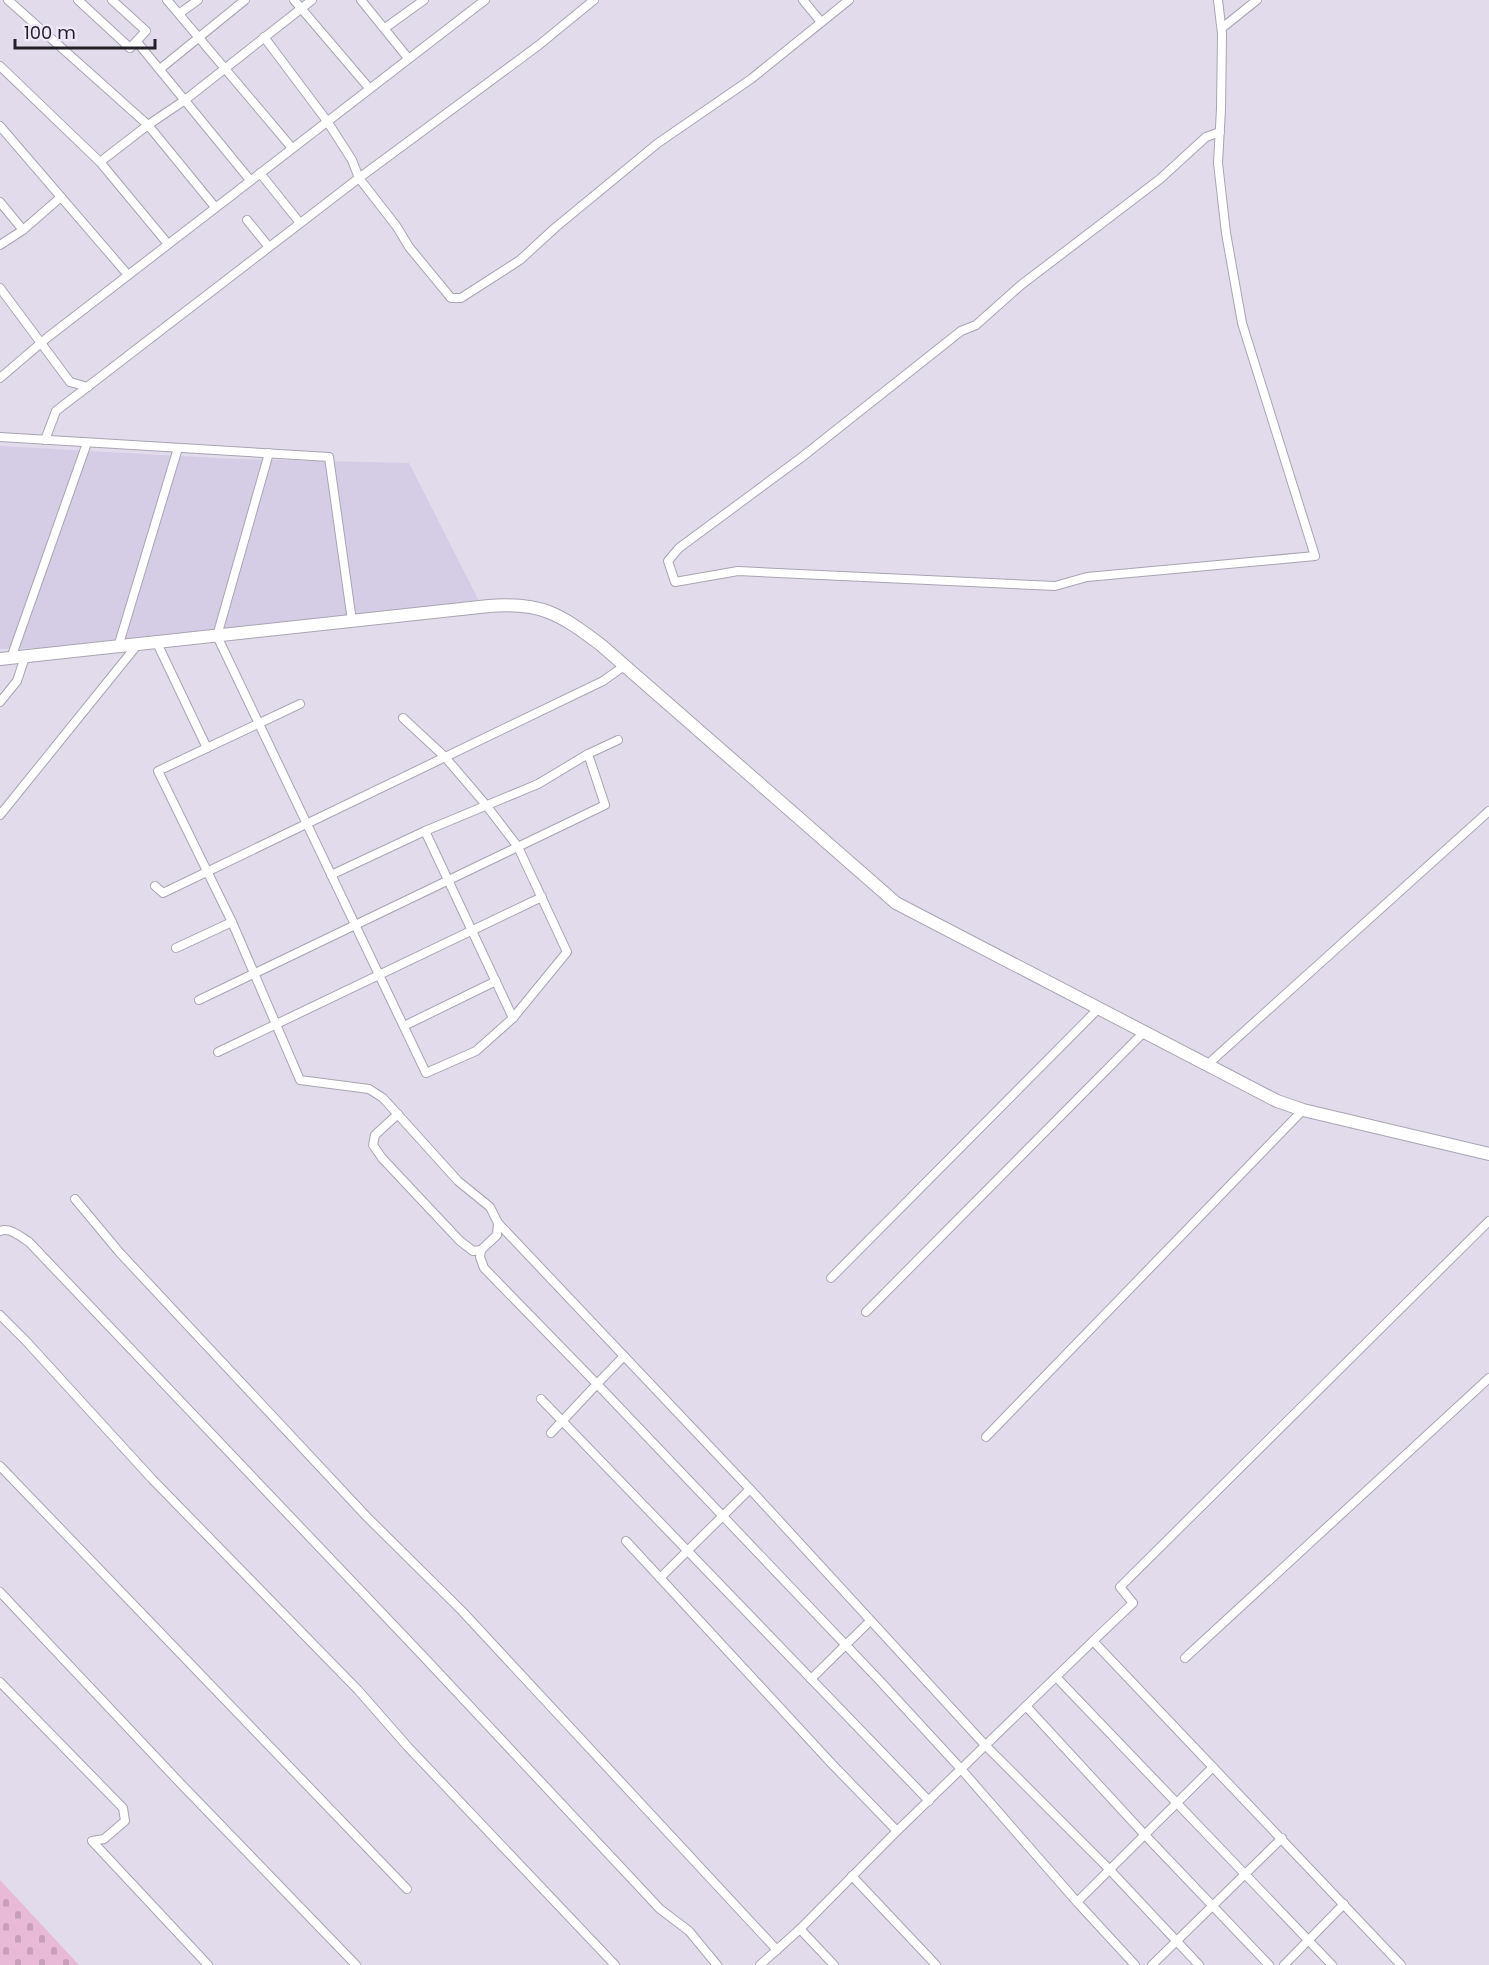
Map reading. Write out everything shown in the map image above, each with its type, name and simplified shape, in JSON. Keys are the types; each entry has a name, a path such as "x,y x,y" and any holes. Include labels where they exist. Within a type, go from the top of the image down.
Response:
{"main road":[{"path":"6,658 515,604 557,614 579,628 624,666 896,903 1277,1101 1303,1110 1489,1154"}],"street":[{"path":"8,0 148,125 215,207"},
{"path":"78,0 130,48 146,31 112,0"},
{"path":"167,0 292,148"},
{"path":"180,13 198,0"},
{"path":"160,69 245,0"},
{"path":"294,0 369,88"},
{"path":"100,162 185,100 312,0"},
{"path":"385,28 424,0"},
{"path":"0,378 40,343 128,274 485,0"},
{"path":"45,440 56,411 359,178 539,45 594,0"},
{"path":"803,0 821,22"},
{"path":"264,37 327,121 352,160 359,178 397,227 409,247 451,298 461,298 520,260 556,226 658,143 751,79 849,0"},
{"path":"1218,0 1222,28 1220,132 1218,164 1226,233 1242,323 1315,556 1087,577 1054,586 738,571 675,582 668,561 679,548 802,457 961,331 976,325 1021,285 1160,179 1206,137 1220,132"},
{"path":"1222,28 1257,0"},
{"path":"366,2 408,58"},
{"path":"137,42 250,180"},
{"path":"0,66 100,162 168,244"},
{"path":"0,126 128,274"},
{"path":"260,173 300,223"},
{"path":"0,245 23,230 61,197"},
{"path":"0,202 23,230"},
{"path":"247,220 269,247"},
{"path":"0,288 70,382 88,387"},
{"path":"0,437 329,457 352,621"},
{"path":"6,658 87,442"},
{"path":"118,647 178,448"},
{"path":"269,453 217,636 426,1073 476,1051 513,1018 567,952 518,847 445,757 403,718"},
{"path":"157,643 207,748"},
{"path":"0,815 138,645"},
{"path":"0,702 17,681 26,657"},
{"path":"155,886 163,893 603,681 624,666"},
{"path":"300,704 158,771 232,922 300,1080 369,1089 383,1098 459,1181 490,1207 498,1222 750,1489 985,1745 1109,1869 1199,1965"},
{"path":"332,875 425,831 538,784 588,754 618,740"},
{"path":"199,1000 605,805 588,754"},
{"path":"1207,1065 1489,811"},
{"path":"425,831 513,1018"},
{"path":"218,1052 542,897"},
{"path":"176,948 232,922"},
{"path":"404,1026 496,981"},
{"path":"831,1278 1098,1009"},
{"path":"866,1312 1144,1032"},
{"path":"986,1437 1303,1110"},
{"path":"398,1114 375,1136 373,1145 382,1158 460,1241 473,1251 481,1250 497,1235 498,1222"},
{"path":"75,1199 120,1253 367,1517 462,1611 777,1950"},
{"path":"760,1965 800,1929 897,1831 1133,1603 1120,1587 1489,1221"},
{"path":"0,1231 5,1229 14,1232 29,1242 660,1909 689,1931 717,1965"},
{"path":"481,1250 480,1257 484,1268 723,1516 961,1769 1077,1902 1136,1965"},
{"path":"0,1315 152,1479 358,1690 408,1748 615,1965"},
{"path":"551,1433 624,1356"},
{"path":"1185,1658 1489,1378"},
{"path":"541,1399 929,1801"},
{"path":"0,1466 407,1889"},
{"path":"660,1578 750,1489"},
{"path":"626,1541 897,1831"},
{"path":"0,1592 356,1965"},
{"path":"811,1679 870,1621"},
{"path":"1093,1641 1401,1965"},
{"path":"1057,1678 1332,1965"},
{"path":"0,1682 123,1808 125,1821 104,1839 92,1841 208,1965"},
{"path":"1026,1706 1269,1965"},
{"path":"1077,1902 1213,1767"},
{"path":"1152,1965 1282,1838"},
{"path":"852,1876 936,1965"},
{"path":"1284,1965 1344,1904"},
{"path":"800,1929 834,1965"}],"shaded area":[{"path":"0,446 235,459 409,463 481,605 57,648 0,649"}],"green space":[{"path":"0,1880 79,1965 0,1965"}]}
